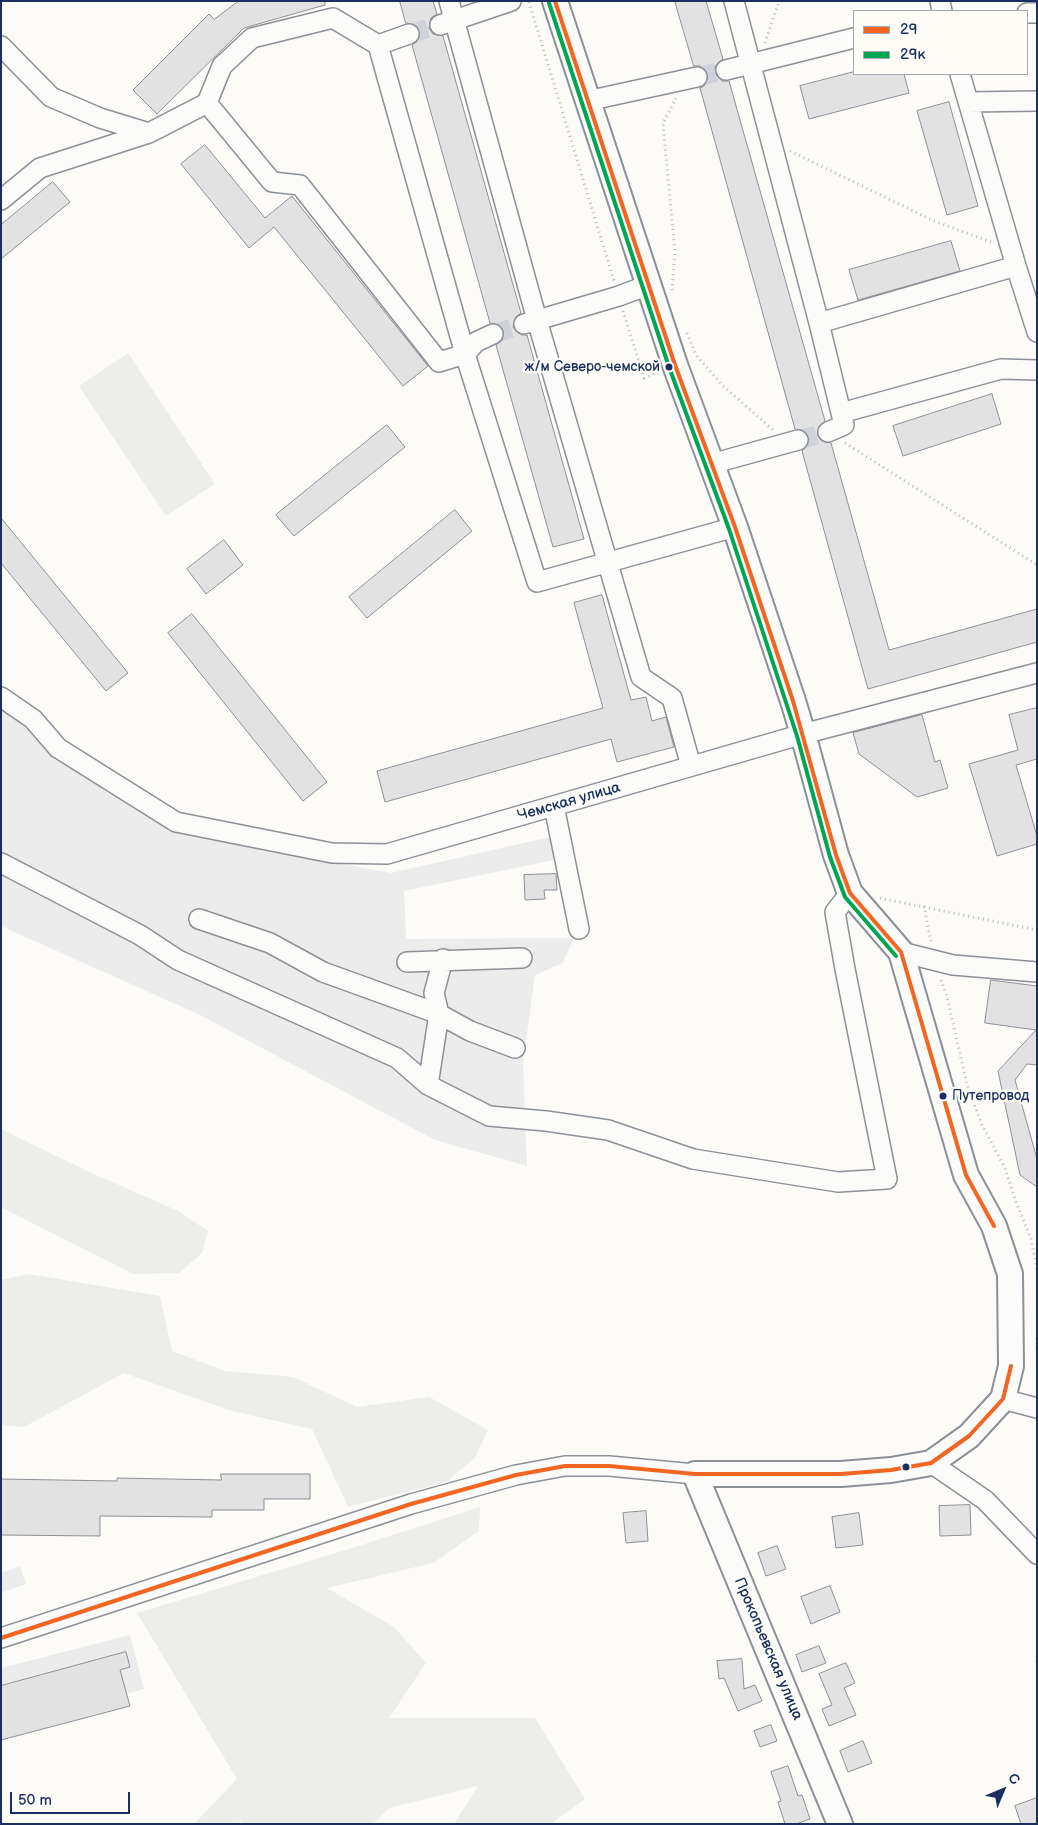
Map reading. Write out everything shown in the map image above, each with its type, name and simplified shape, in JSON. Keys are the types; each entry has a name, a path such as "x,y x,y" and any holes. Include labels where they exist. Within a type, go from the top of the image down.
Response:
{"main road":[{"path":"555,1 675,365 735,527 803,734 836,855 850,893 901,952 966,1175 994,1226 1010,1274 1011,1366 1003,1400 969,1436 931,1463 891,1470 841,1474 695,1474"},
{"name":"Прокопьевская улица","path":"695,1474 840,1824"}],"street":[{"path":"449,1 447,23 531,322 608,562 640,677 672,698 691,766"},
{"path":"447,23 511,1"},
{"path":"734,1 755,63 771,142 844,425 828,432"},
{"path":"1,200 40,168 148,133 207,102 222,66 252,38 333,18 378,45 465,354 537,582 735,527"},
{"path":"378,45 409,34"},
{"path":"726,70 853,38"},
{"path":"1,46 50,97 100,118 148,133"},
{"path":"960,75 1013,257 1037,332"},
{"path":"588,102 691,79"},
{"path":"968,102 1037,101"},
{"path":"207,102 272,182 300,185 439,362 465,354 476,342 493,334"},
{"path":"819,323 1013,257"},
{"path":"531,322 648,286"},
{"path":"841,413 1001,369 1037,370"},
{"path":"711,464 793,441"},
{"name":"Чемская улица","path":"1,697 33,719 58,748 176,822 332,853 387,854 803,734 1037,672"},
{"path":"554,806 579,929"},
{"path":"1,863 140,935 178,960 397,1058 428,1085 489,1116 546,1121 608,1130 693,1159 838,1182 887,1179 835,912 850,893"},
{"path":"200,919 270,943 323,972 440,1014 470,1031 515,1048"},
{"path":"901,952 953,965 1037,972"},
{"path":"407,962 444,959 522,958"},
{"path":"428,1085 440,1014 434,993 444,959"},
{"path":"1003,1400 1037,1408"},
{"path":"931,1463 985,1500 1037,1554"},
{"path":"1,1638 411,1504 516,1475 565,1466 610,1466 695,1474"}],"path":[{"path":"528,1 644,378"},
{"path":"755,63 779,1"},
{"path":"672,296 675,253 663,123 691,79"},
{"path":"771,142 1013,257"},
{"path":"696,356 722,385 793,441"},
{"path":"828,432 1037,564"},
{"path":"850,893 924,906 1037,930"},
{"path":"924,906 934,960 947,997 967,1085 982,1125 1005,1168 1031,1239 1037,1270"},
{"path":"1037,1338 1037,1353"}],"shaded area":[{"path":"128,353 215,484 166,516 79,386"},
{"path":"1,707 118,797 186,835 391,873 555,836 559,859 404,891 406,939 574,938 563,963 535,975 523,1062 527,1166 435,1140 200,1015 1,926"},
{"path":"1,1129 87,1171 178,1211 208,1231 202,1253 179,1273 133,1274 1,1207"},
{"path":"29,1274 160,1296 172,1351 225,1371 293,1377 357,1407 429,1397 488,1430 475,1458 446,1482 348,1507 312,1429 232,1411 124,1373 24,1427 1,1425 1,1280"},
{"path":"480,1507 479,1531 433,1563 327,1588 394,1627 426,1663 389,1718 535,1718 585,1799 551,1824 454,1824 478,1786 389,1808 373,1824 246,1824 240,1821 238,1824 194,1824 237,1779 137,1613"},
{"path":"20,1566 26,1584 1,1593 1,1573"},
{"path":"130,1635 144,1689 98,1702 1,1735 1,1668"}],"building":[{"path":"239,1 325,1 325,5 244,28 157,114 133,90 209,14 214,19"},
{"path":"400,1 433,1 437,14 431,18 429,28 433,34 443,36 521,313 516,317 513,327 522,335 527,335 584,539 553,547 496,345 502,340 503,330 499,325 490,323 412,45 418,41 420,31 416,25 406,23"},
{"path":"675,1 706,1 723,59 715,66 715,73 722,81 729,81 825,421 819,426 818,436 822,441 831,443 889,650 1037,609 1037,642 868,689 802,451 809,443 809,437 806,432 795,429 700,88 708,81 708,74 701,66 694,66"},
{"path":"853,72 853,75 904,75 909,93 809,119 800,86"},
{"path":"949,102 978,206 947,215 917,111"},
{"path":"205,145 265,218 292,196 428,366 403,386 274,227 249,248 181,164"},
{"path":"53,182 70,202 1,259 1,225"},
{"path":"951,241 960,271 858,300 849,270"},
{"path":"992,394 1001,424 903,456 893,426"},
{"path":"387,425 405,447 294,536 276,515"},
{"path":"455,510 472,531 367,618 349,597"},
{"path":"1,518 128,673 106,691 1,563"},
{"path":"224,540 243,565 206,594 187,569"},
{"path":"602,595 631,700 646,697 652,721 666,717 674,747 617,762 611,739 385,802 377,771 603,708 574,603"},
{"path":"192,614 327,782 303,801 168,633"},
{"path":"1037,708 1037,759 1016,765 1037,836 1037,844 997,856 969,764 1018,750 1009,715"},
{"path":"922,715 935,762 940,760 948,788 917,797 859,754 853,733"},
{"path":"556,874 557,890 544,890 545,899 525,900 524,875"},
{"path":"991,980 1037,986 1037,1065 1027,1064 1015,1080 1037,1159 1037,1187 1020,1175 998,1071 1036,1030 985,1023"},
{"path":"221,1474 310,1474 310,1499 264,1499 264,1510 212,1510 212,1517 100,1516 100,1536 1,1535 1,1479 117,1481 117,1478 221,1480"},
{"path":"970,1505 971,1535 940,1536 939,1506"},
{"path":"646,1511 648,1541 626,1543 623,1513"},
{"path":"859,1513 863,1545 836,1548 832,1517"},
{"path":"777,1546 786,1569 766,1576 758,1553"},
{"path":"830,1586 840,1612 811,1624 801,1597"},
{"path":"819,1646 826,1663 802,1672 796,1655"},
{"path":"126,1652 130,1667 120,1670 130,1706 1,1740 1,1686"},
{"path":"742,1659 744,1689 755,1685 762,1701 738,1711 724,1678 719,1679 717,1661"},
{"path":"846,1663 855,1683 844,1688 856,1715 829,1726 822,1709 832,1705 819,1674"},
{"path":"771,1725 777,1741 760,1747 754,1731"},
{"path":"863,1741 872,1763 848,1772 840,1751"},
{"path":"788,1766 798,1796 802,1795 810,1819 796,1824 785,1824 778,1802 781,1801 771,1772"},
{"path":"1037,1798 1037,1824 1021,1824 1015,1806"}],"tunnel":[{"path":"409,34 440,25"},
{"path":"697,77 726,70"},
{"path":"493,334 524,324"},
{"path":"798,440 828,432"}],"transit line":[{"name":"29","path":"555,1 675,365 735,527 793,701 836,855 850,893 901,952 966,1175 994,1226"},
{"name":"29к","path":"549,3 669,367 729,529 797,736 830,857 845,897 896,956"},
{"name":"29","path":"1,1638 411,1504 516,1475 565,1466 609,1466 695,1474 841,1474 891,1470 931,1463 969,1436 1003,1399 1011,1366"}],"place":[{"name":"ж/м Северо-чемской","path":"669,367"},
{"name":"Путепровод","path":"943,1096"}]}
